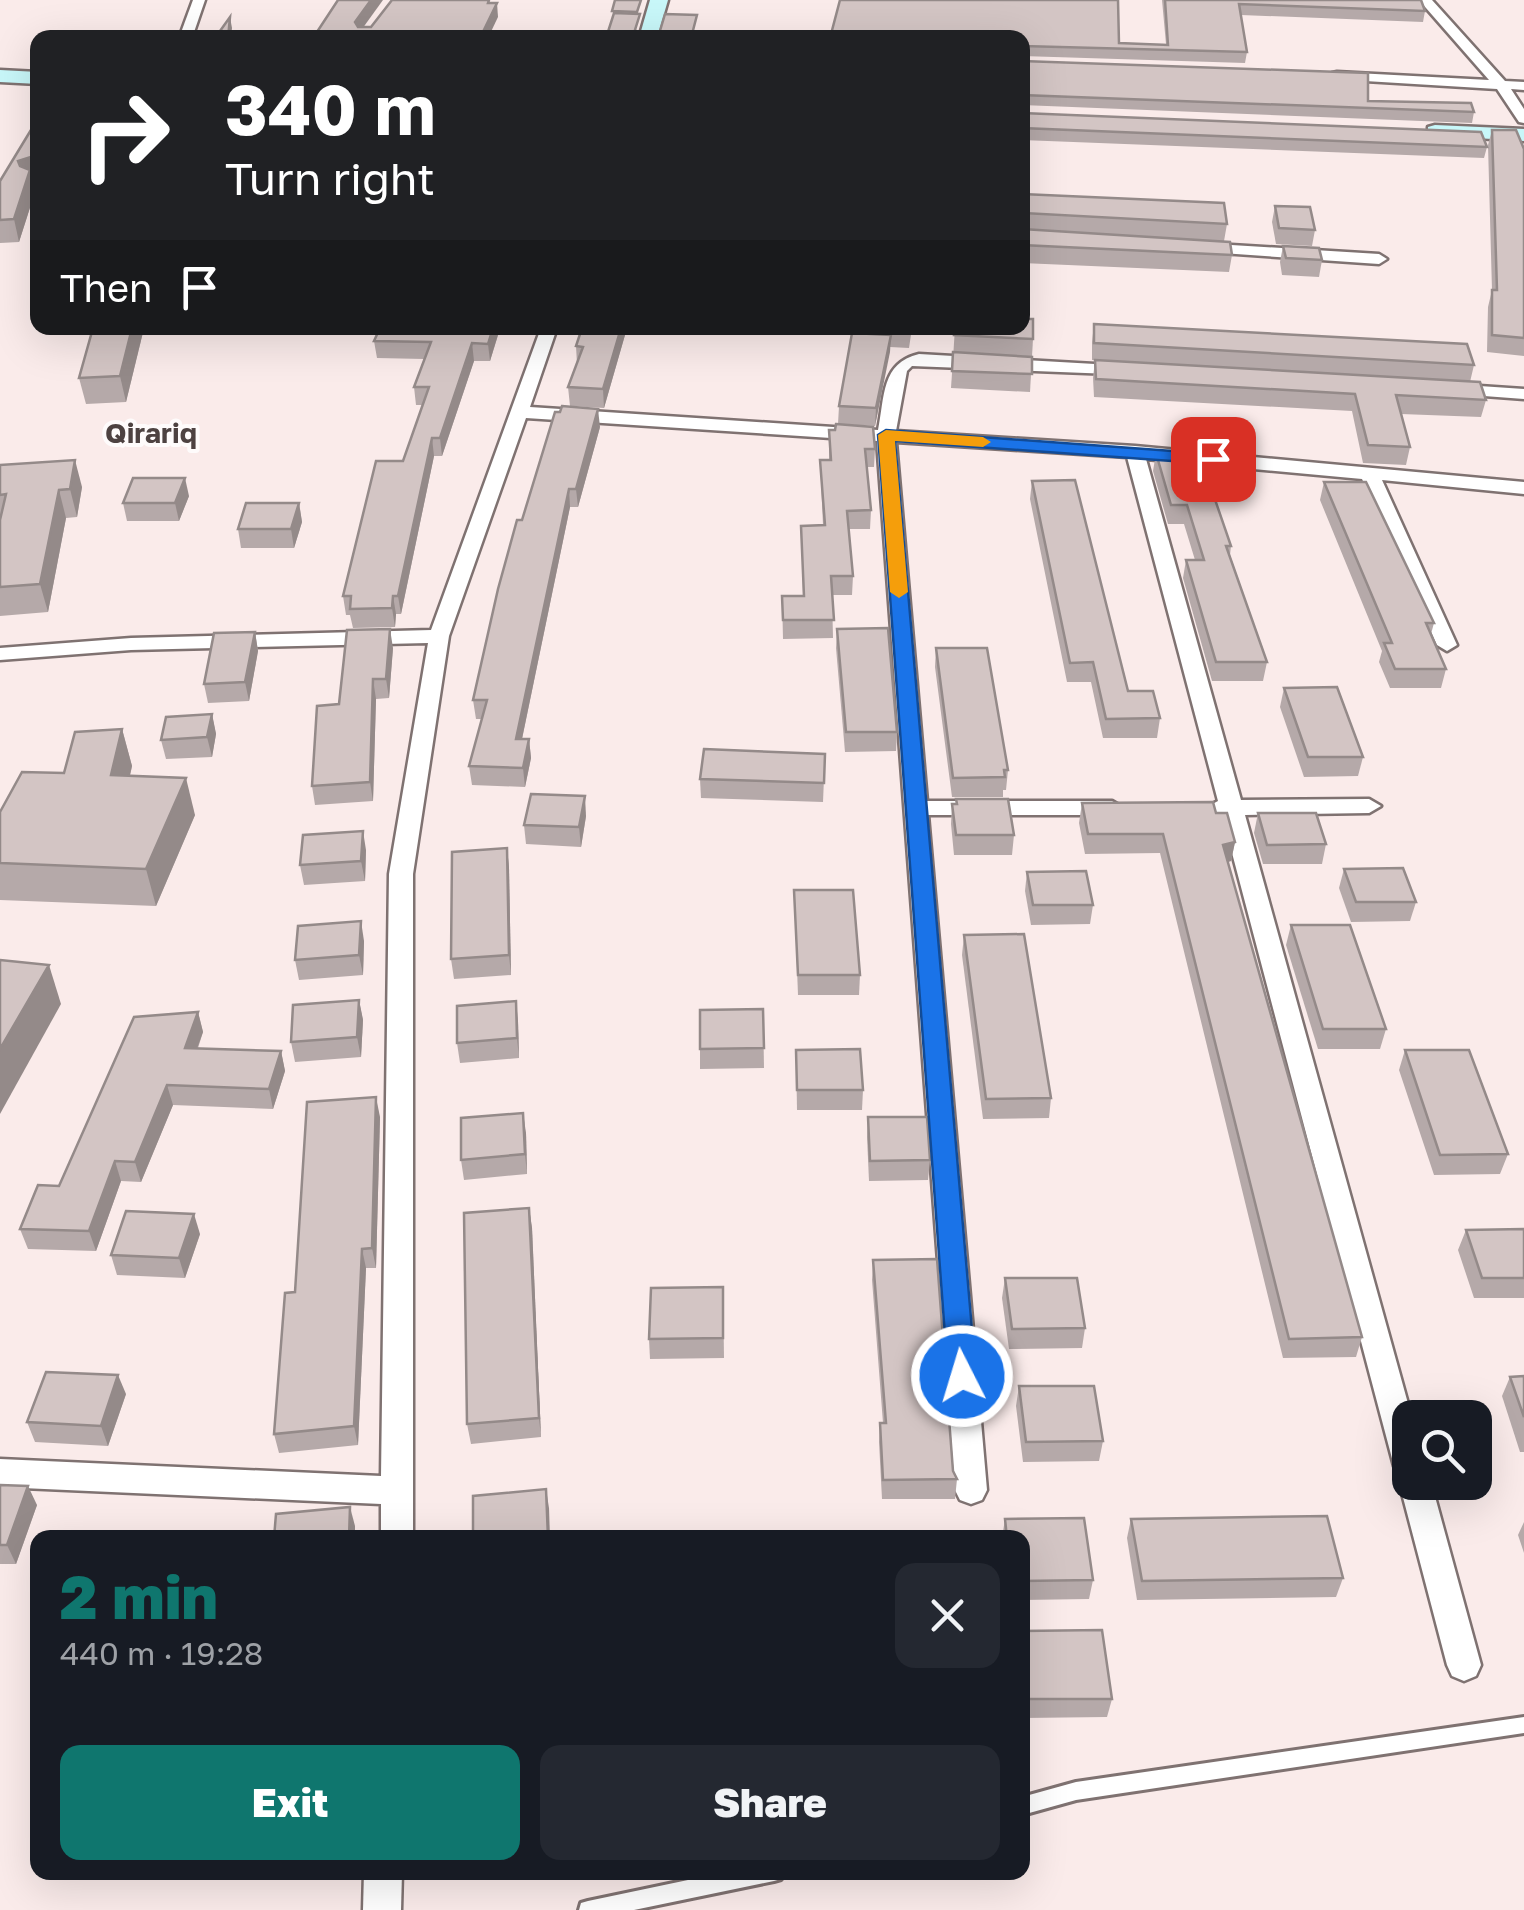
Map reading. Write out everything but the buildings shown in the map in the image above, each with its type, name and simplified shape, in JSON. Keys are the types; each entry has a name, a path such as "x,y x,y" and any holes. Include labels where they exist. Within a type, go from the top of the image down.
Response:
{"street":[{"path":"188,30 199,0"},
{"path":"650,30 659,0"},
{"path":"1423,2 1500,85 1524,119"},
{"path":"1324,75 1524,86"},
{"path":"0,76 30,78"},
{"path":"1408,130 1524,135"},
{"path":"1181,248 1379,258"},
{"path":"397,1530 401,874 440,636 547,335"},
{"path":"971,1490 886,435 899,370 906,362 918,359 1153,372"},
{"path":"1426,388 1524,394"},
{"path":"519,412 1135,452 1524,488"},
{"path":"1135,452 1392,1400"},
{"path":"1369,473 1447,645"},
{"path":"0,654 132,644 440,636"},
{"path":"1192,808 1369,806"},
{"path":"916,808 1133,808"},
{"path":"0,1473 398,1490"},
{"path":"1419,1500 1464,1665"},
{"path":"382,1910 383,1880"}],"lane":[{"path":"1030,1804 1076,1791 1524,1725"},
{"path":"588,1910 735,1880"}],"slow traffic":[{"path":"899,592 886,435 983,442"}],"district":[{"name":"Qirariq","path":"151,432"}],"route":[{"path":"962,1376 886,435 1213,459"}]}
